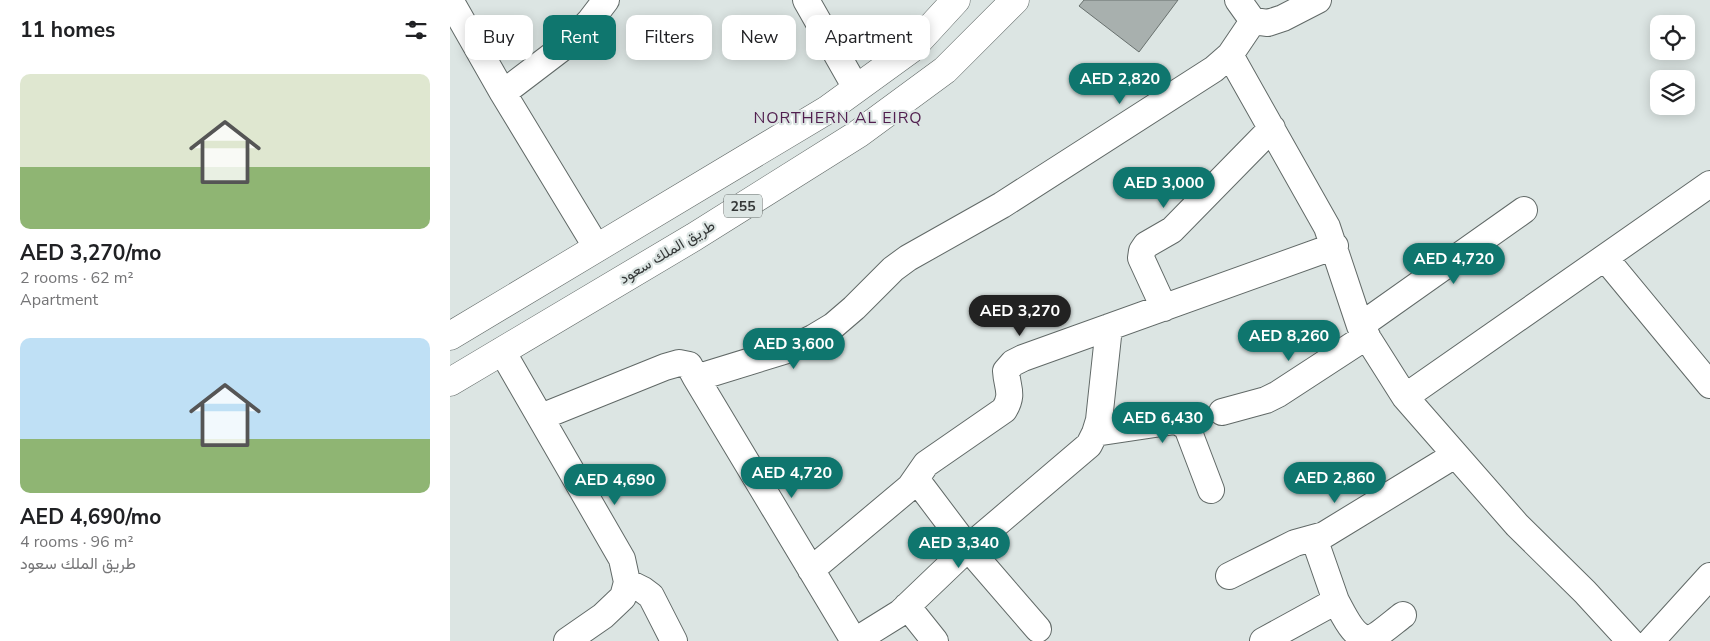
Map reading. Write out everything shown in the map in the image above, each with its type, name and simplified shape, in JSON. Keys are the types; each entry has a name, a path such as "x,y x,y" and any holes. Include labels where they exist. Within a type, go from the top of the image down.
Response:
{"highway":[{"name":"255","path":"450,336 827,110 911,49 956,0"},
{"name":"طريق الملك سعود","path":"450,382 694,237 858,134 945,70 1015,0"}],"street":[{"path":"450,0 503,93 597,248"},
{"path":"503,93 570,42 590,21 606,0"},
{"path":"806,0 856,88"},
{"path":"1238,0 1253,21 1268,23 1283,18 1318,0"},
{"path":"696,378 790,349 833,326 893,269 908,258 1002,205 1214,69 1230,55 1253,21"},
{"path":"1230,55 1327,227 1335,246 1352,305 1364,331 1405,397 1517,525 1585,592 1630,641"},
{"path":"1164,308 1141,258 1142,251 1146,245 1172,230 1272,128"},
{"path":"1405,397 1710,184"},
{"path":"1222,412 1266,400 1278,394 1524,210"},
{"path":"810,570 910,486 926,464 1004,410 1010,395 1006,371 1013,363 1335,246"},
{"path":"1605,258 1710,385"},
{"path":"541,417 665,367 679,363 689,364 810,570 855,641 900,613 968,548 1089,444 1095,433 1098,420 1109,327"},
{"path":"502,351 622,559 627,582 624,597 603,616 568,641"},
{"path":"1095,433 1175,421 1180,423 1187,428 1211,490"},
{"path":"1229,576 1295,543 1324,535 1455,455"},
{"path":"916,479 968,548 1038,629"},
{"path":"1314,538 1336,601 1355,634 1362,638 1371,638 1403,615"},
{"path":"1652,641 1710,576"},
{"path":"627,582 644,590 650,596 674,641"},
{"path":"1263,641 1336,601"},
{"path":"907,606 935,641"}],"building":[{"path":"1084,0 1178,0 1139,52 1079,6"}],"district":[{"name":"NORTHERN AL EIRQ","path":"838,117"}]}
